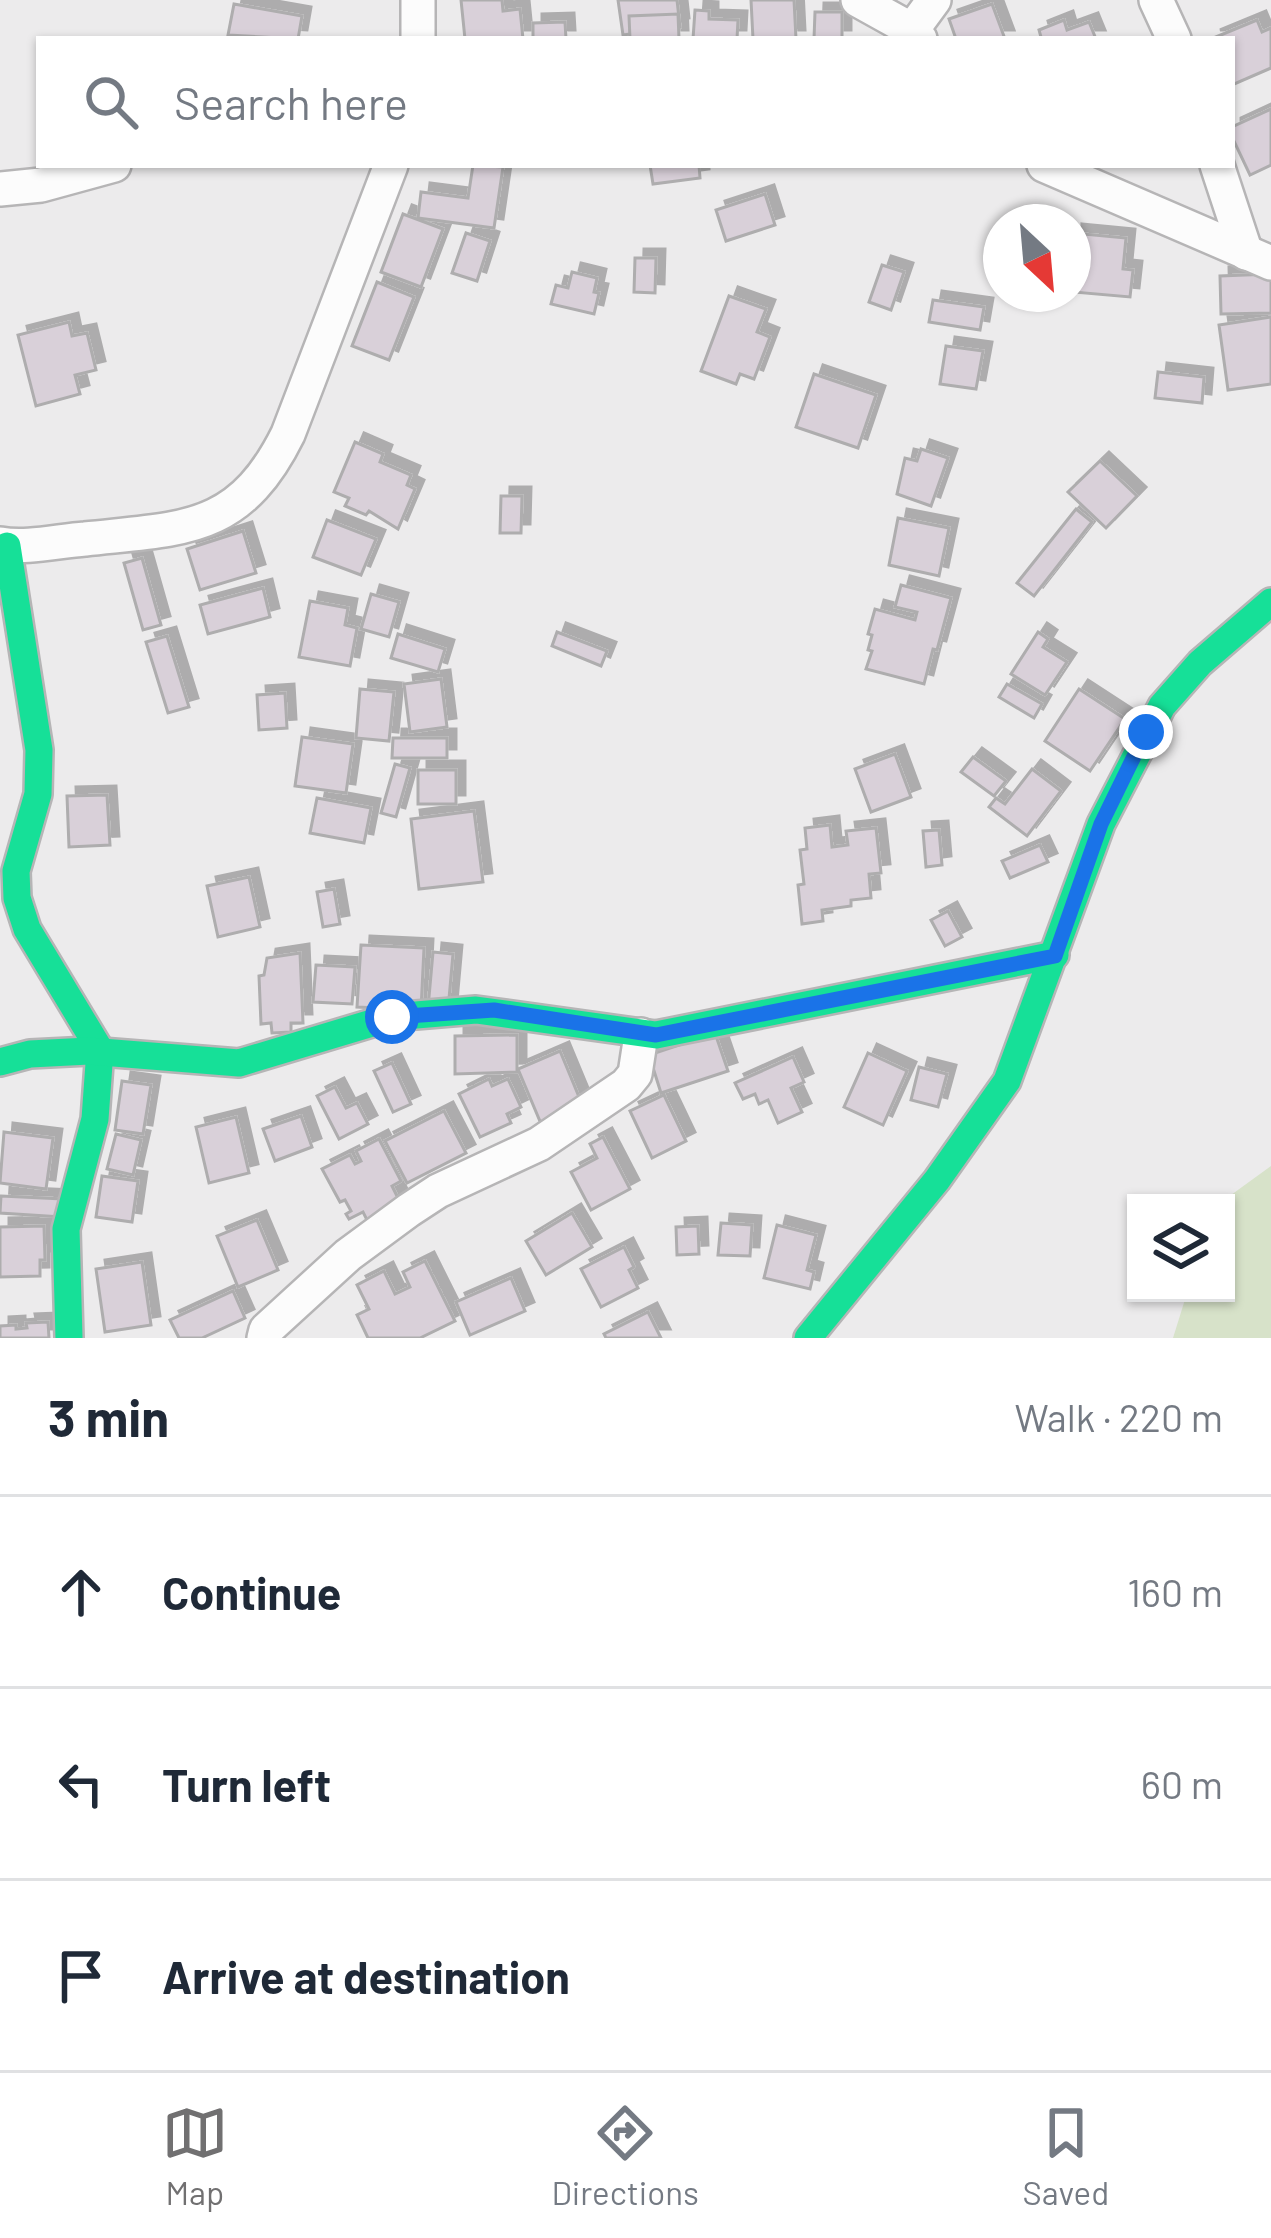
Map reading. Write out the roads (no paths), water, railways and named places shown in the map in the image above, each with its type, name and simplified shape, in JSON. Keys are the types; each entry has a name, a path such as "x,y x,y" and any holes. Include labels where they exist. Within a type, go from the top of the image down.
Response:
{"street":[{"path":"418,0 418,36"},
{"path":"858,0 916,34 934,0"},
{"path":"1156,0 1173,36"},
{"path":"0,189 102,168"},
{"path":"68,1338 66,1228 95,1119 100,1050 27,928 17,898 16,871 38,794 39,750 4,545 183,526 214,517 249,495 269,473 288,434 390,168"},
{"path":"1051,168 1258,258"},
{"path":"1218,168 1258,258"},
{"path":"808,1338 937,1180 1007,1081 1101,824 1162,706 1200,664 1271,602"},
{"path":"0,1062 73,1048 239,1063 392,1017 476,1010 641,1035 764,1016 926,978 1055,956"},
{"path":"264,1338 266,1330 348,1255 409,1210 438,1191 539,1144 615,1094 635,1074 641,1035"}]}
